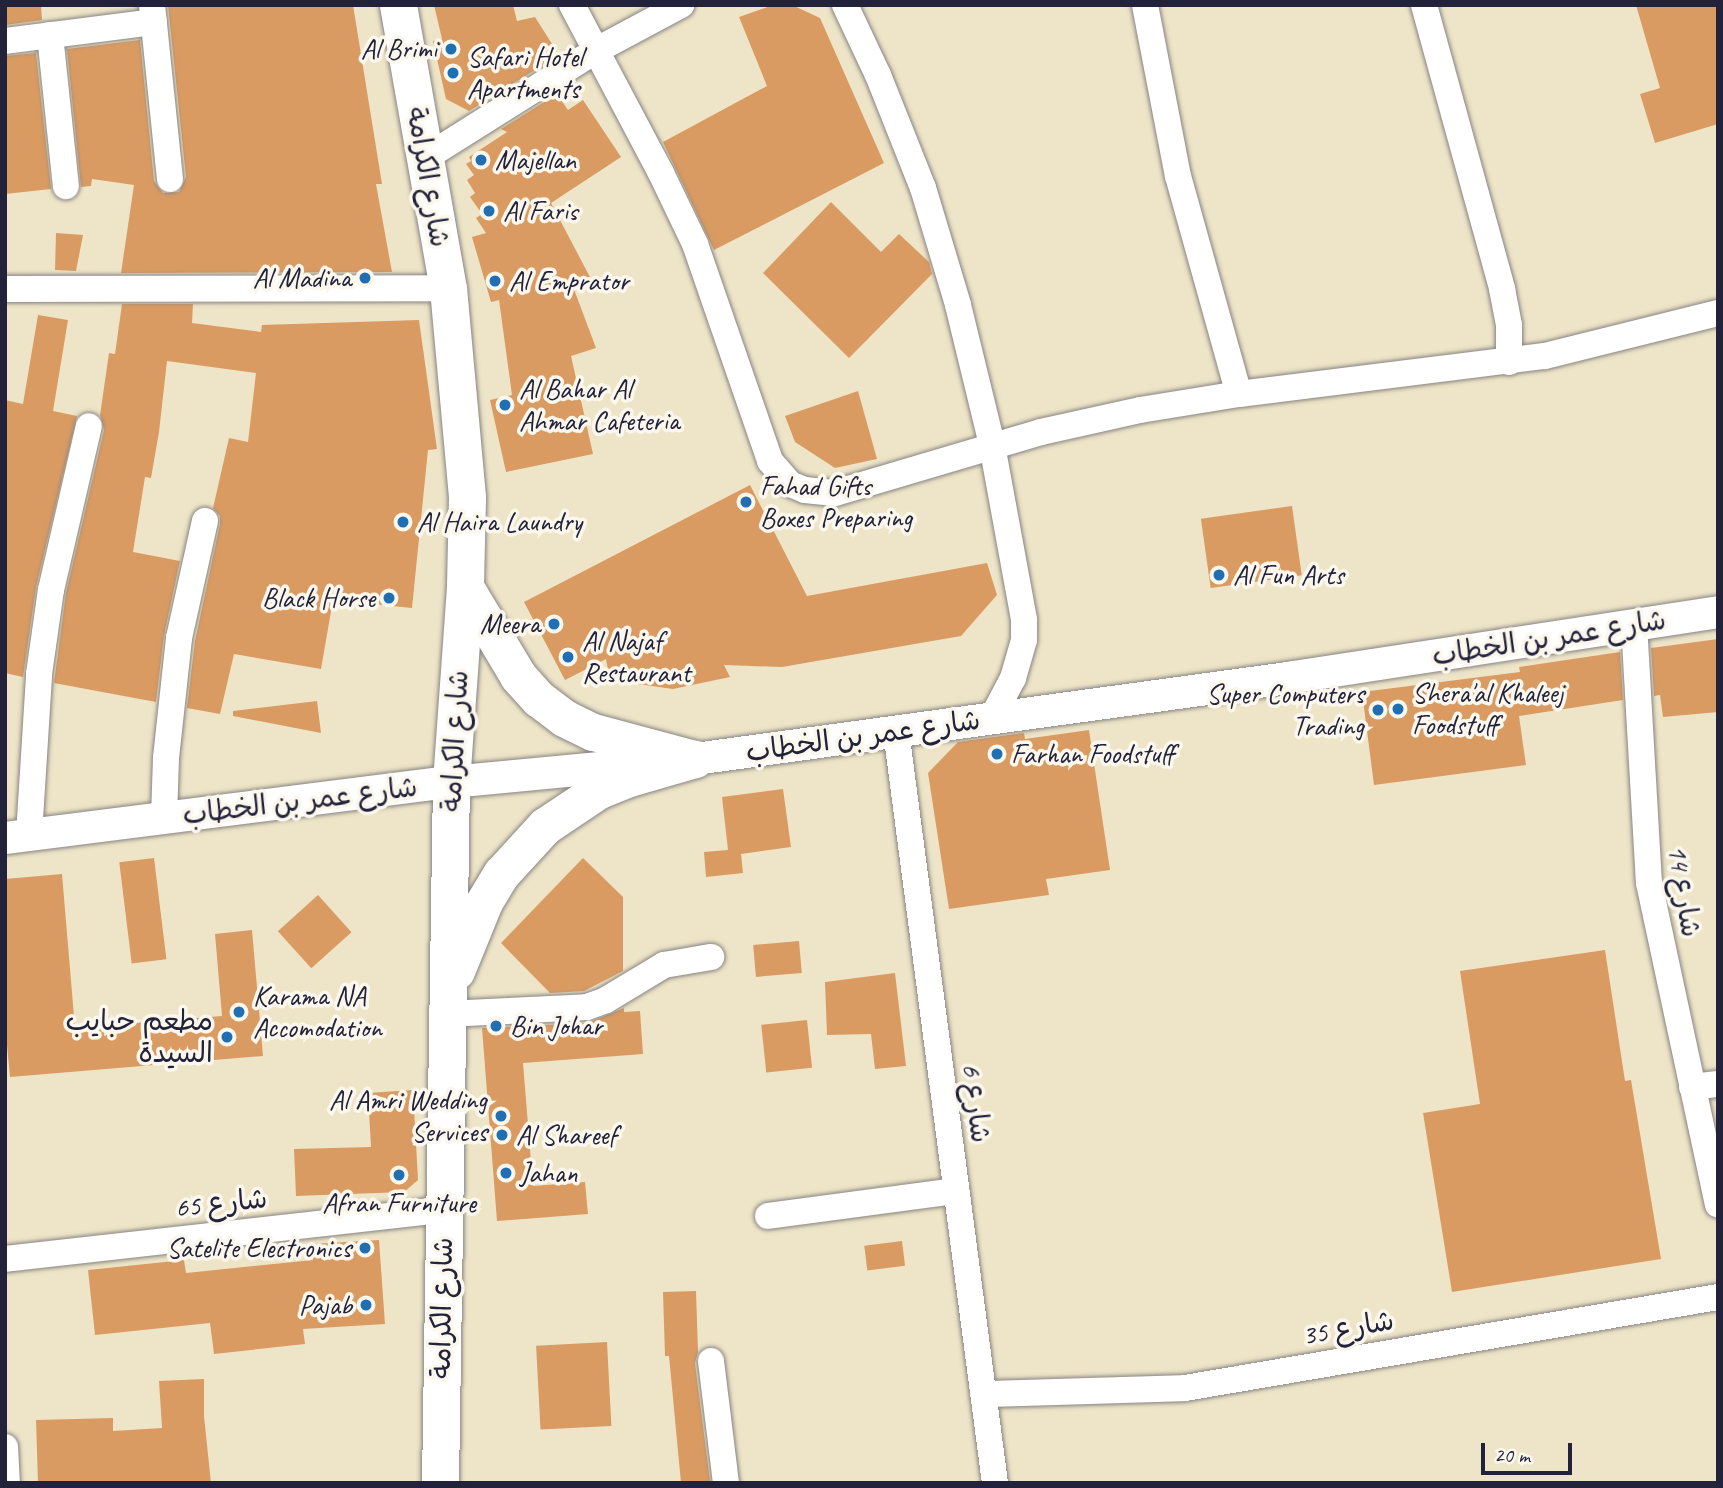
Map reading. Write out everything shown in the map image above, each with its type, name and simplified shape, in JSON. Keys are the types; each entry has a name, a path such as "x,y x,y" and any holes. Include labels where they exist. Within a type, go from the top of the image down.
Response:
{"main road":[{"name":"شارع الكرامة","path":"398,5 448,288 467,498 466,587 451,782 440,1483"},
{"path":"466,587 518,676 547,706 593,732 695,759"},
{"path":"446,1005 484,902 501,874 529,841 570,806 599,790 695,759"}],"street":[{"path":"572,5 662,173 695,244 764,446 779,473 805,490 835,493 992,445 1102,417 1239,394 1509,362 1580,348 1718,313"},
{"path":"425,158 595,51 681,5"},
{"path":"845,5 878,75 923,188 955,293 992,445 1024,630 1020,659 992,718"},
{"path":"1145,5 1178,176 1239,394"},
{"path":"1424,5 1504,298 1509,325 1509,362"},
{"path":"5,41 50,35 153,14 170,179"},
{"path":"50,35 66,186"},
{"path":"5,289 448,288"},
{"path":"17,836 33,741 48,614 68,508 89,426"},
{"path":"164,818 167,746 177,650 205,521"},
{"name":"شارع عمر بن الخطاب","path":"17,836 451,782 695,759 1288,678 1718,612"},
{"name":"شارع 14","path":"1634,624 1648,883 1718,1205"},
{"name":"شارع 6","path":"896,731 995,1483"},
{"path":"446,1005 587,1007 606,1000 664,965 711,957"},
{"path":"1692,1087 1718,1084"},
{"path":"768,1216 956,1191"},
{"name":"شارع 65","path":"5,1259 443,1210"},
{"name":"شارع 35","path":"985,1394 1185,1388 1718,1297"},
{"path":"711,1361 726,1483"},
{"path":"5,1447 7,1483"}],"building":[{"path":"5,5 41,5 42,20 5,25"},
{"path":"168,5 353,5 382,184 376,184 392,272 121,273 134,185 92,179 91,186 81,187 67,49 140,40 154,181 163,193 179,192 186,177"},
{"path":"434,5 513,5 517,21 535,17 559,55 469,111 446,99 433,41 442,39"},
{"path":"773,5 792,5 820,18 884,163 714,250 663,142 767,86 739,17"},
{"path":"1636,5 1718,5 1718,124 1655,143 1640,94 1660,88"},
{"path":"36,53 51,189 5,194 5,56"},
{"path":"557,94 568,110 583,100 621,157 551,203 591,279 572,284 596,348 571,356 593,454 506,472 490,400 512,395 499,300 491,302 472,237 486,233 476,218 482,214 470,197 475,193 467,180 474,175 466,164 471,161 469,157 507,132 501,129"},
{"path":"831,202 881,252 899,234 929,262 932,274 849,358 763,273"},
{"path":"56,233 83,235 76,271 55,270"},
{"path":"122,304 193,304 192,323 261,332 262,325 419,320 437,449 428,450 412,608 333,600 321,669 234,654 220,714 187,708 195,641 220,524 220,516 213,508 229,438 248,442 256,373 167,361 151,478 145,477 133,552 180,561 164,635 156,702 54,683 66,593 104,430 100,415 109,353 115,354"},
{"path":"38,315 68,320 53,411 77,416 36,587 23,677 5,673 5,400 23,404"},
{"path":"858,391 877,459 835,468 795,442 785,416"},
{"path":"750,485 807,596 987,563 997,595 961,636 782,667 724,665 730,677 673,689 610,680 606,659 565,680 524,602"},
{"path":"1292,506 1302,575 1211,588 1201,519"},
{"path":"1718,639 1718,712 1663,717 1660,695 1654,696 1651,648"},
{"path":"1620,652 1623,700 1519,716 1526,765 1374,785 1362,692 1520,672 1519,667"},
{"path":"317,701 321,733 233,716 233,711"},
{"path":"1089,730 1110,870 1046,879 1049,895 949,909 928,773 958,742 1024,733 1025,739"},
{"path":"783,789 791,847 741,854 743,873 706,877 704,852 728,850 722,797"},
{"path":"154,858 166,959 132,964 119,862"},
{"path":"583,858 623,897 623,971 584,991 550,993 501,943"},
{"path":"62,874 75,1028 222,1016 215,934 252,930 263,1056 10,1077 5,1024 5,879"},
{"path":"318,895 351,932 311,968 278,931"},
{"path":"799,941 802,973 756,977 753,945"},
{"path":"1605,950 1625,1081 1631,1080 1661,1259 1452,1292 1423,1113 1480,1104 1460,971"},
{"path":"895,973 906,1066 875,1069 871,1034 827,1035 825,982"},
{"path":"624,1008 624,1012 640,1011 643,1054 523,1063 533,1186 585,1182 588,1214 497,1221 482,1028 588,1023"},
{"path":"807,1020 812,1068 766,1073 761,1025"},
{"path":"413,1090 418,1180 404,1192 296,1196 294,1149 371,1147 368,1093"},
{"path":"379,1240 385,1324 303,1329 305,1344 214,1354 210,1323 95,1335 88,1270 184,1260 186,1273 313,1260 312,1244"},
{"path":"902,1241 905,1266 867,1270 864,1246"},
{"path":"696,1291 698,1352 695,1363 710,1481 681,1483 669,1356 665,1356 663,1292"},
{"path":"607,1342 611,1426 540,1430 536,1346"},
{"path":"204,1379 204,1416 211,1483 38,1483 36,1420 113,1418 113,1431 162,1428 159,1381"}],"place":[{"name":"Al Brimi","path":"451,49"},
{"name":"Safari Hotel Apartments","path":"453,73"},
{"name":"Majellan","path":"481,160"},
{"name":"Al Faris","path":"489,211"},
{"name":"Al Madina","path":"365,278"},
{"name":"Al Emprator","path":"495,281"},
{"name":"Al Bahar Al Ahmar Cafeteria","path":"505,405"},
{"name":"Fahad Gifts Boxes Preparing","path":"746,502"},
{"name":"Al Haira Laundry","path":"403,522"},
{"name":"Al Fun Arts","path":"1219,575"},
{"name":"Black Horse","path":"389,598"},
{"name":"Meera","path":"554,624"},
{"name":"Al Najaf Restaurant","path":"568,657"},
{"name":"Shera'al Khaleej Foodstuff","path":"1398,709"},
{"name":"Super Computers Trading","path":"1378,710"},
{"name":"Farhan Foodstuff","path":"997,754"},
{"name":"Karama NA Accomodation","path":"239,1012"},
{"name":"Bin Johar","path":"496,1026"},
{"name":"مطعم حبايب السيدة","path":"227,1037"},
{"name":"Al Amri Wedding Services","path":"501,1116"},
{"name":"Al Shareef","path":"502,1135"},
{"name":"Jahan","path":"506,1173"},
{"name":"Afran Furniture","path":"399,1175"},
{"name":"Satelite Electronics","path":"365,1248"},
{"name":"Pajab","path":"366,1305"}]}
